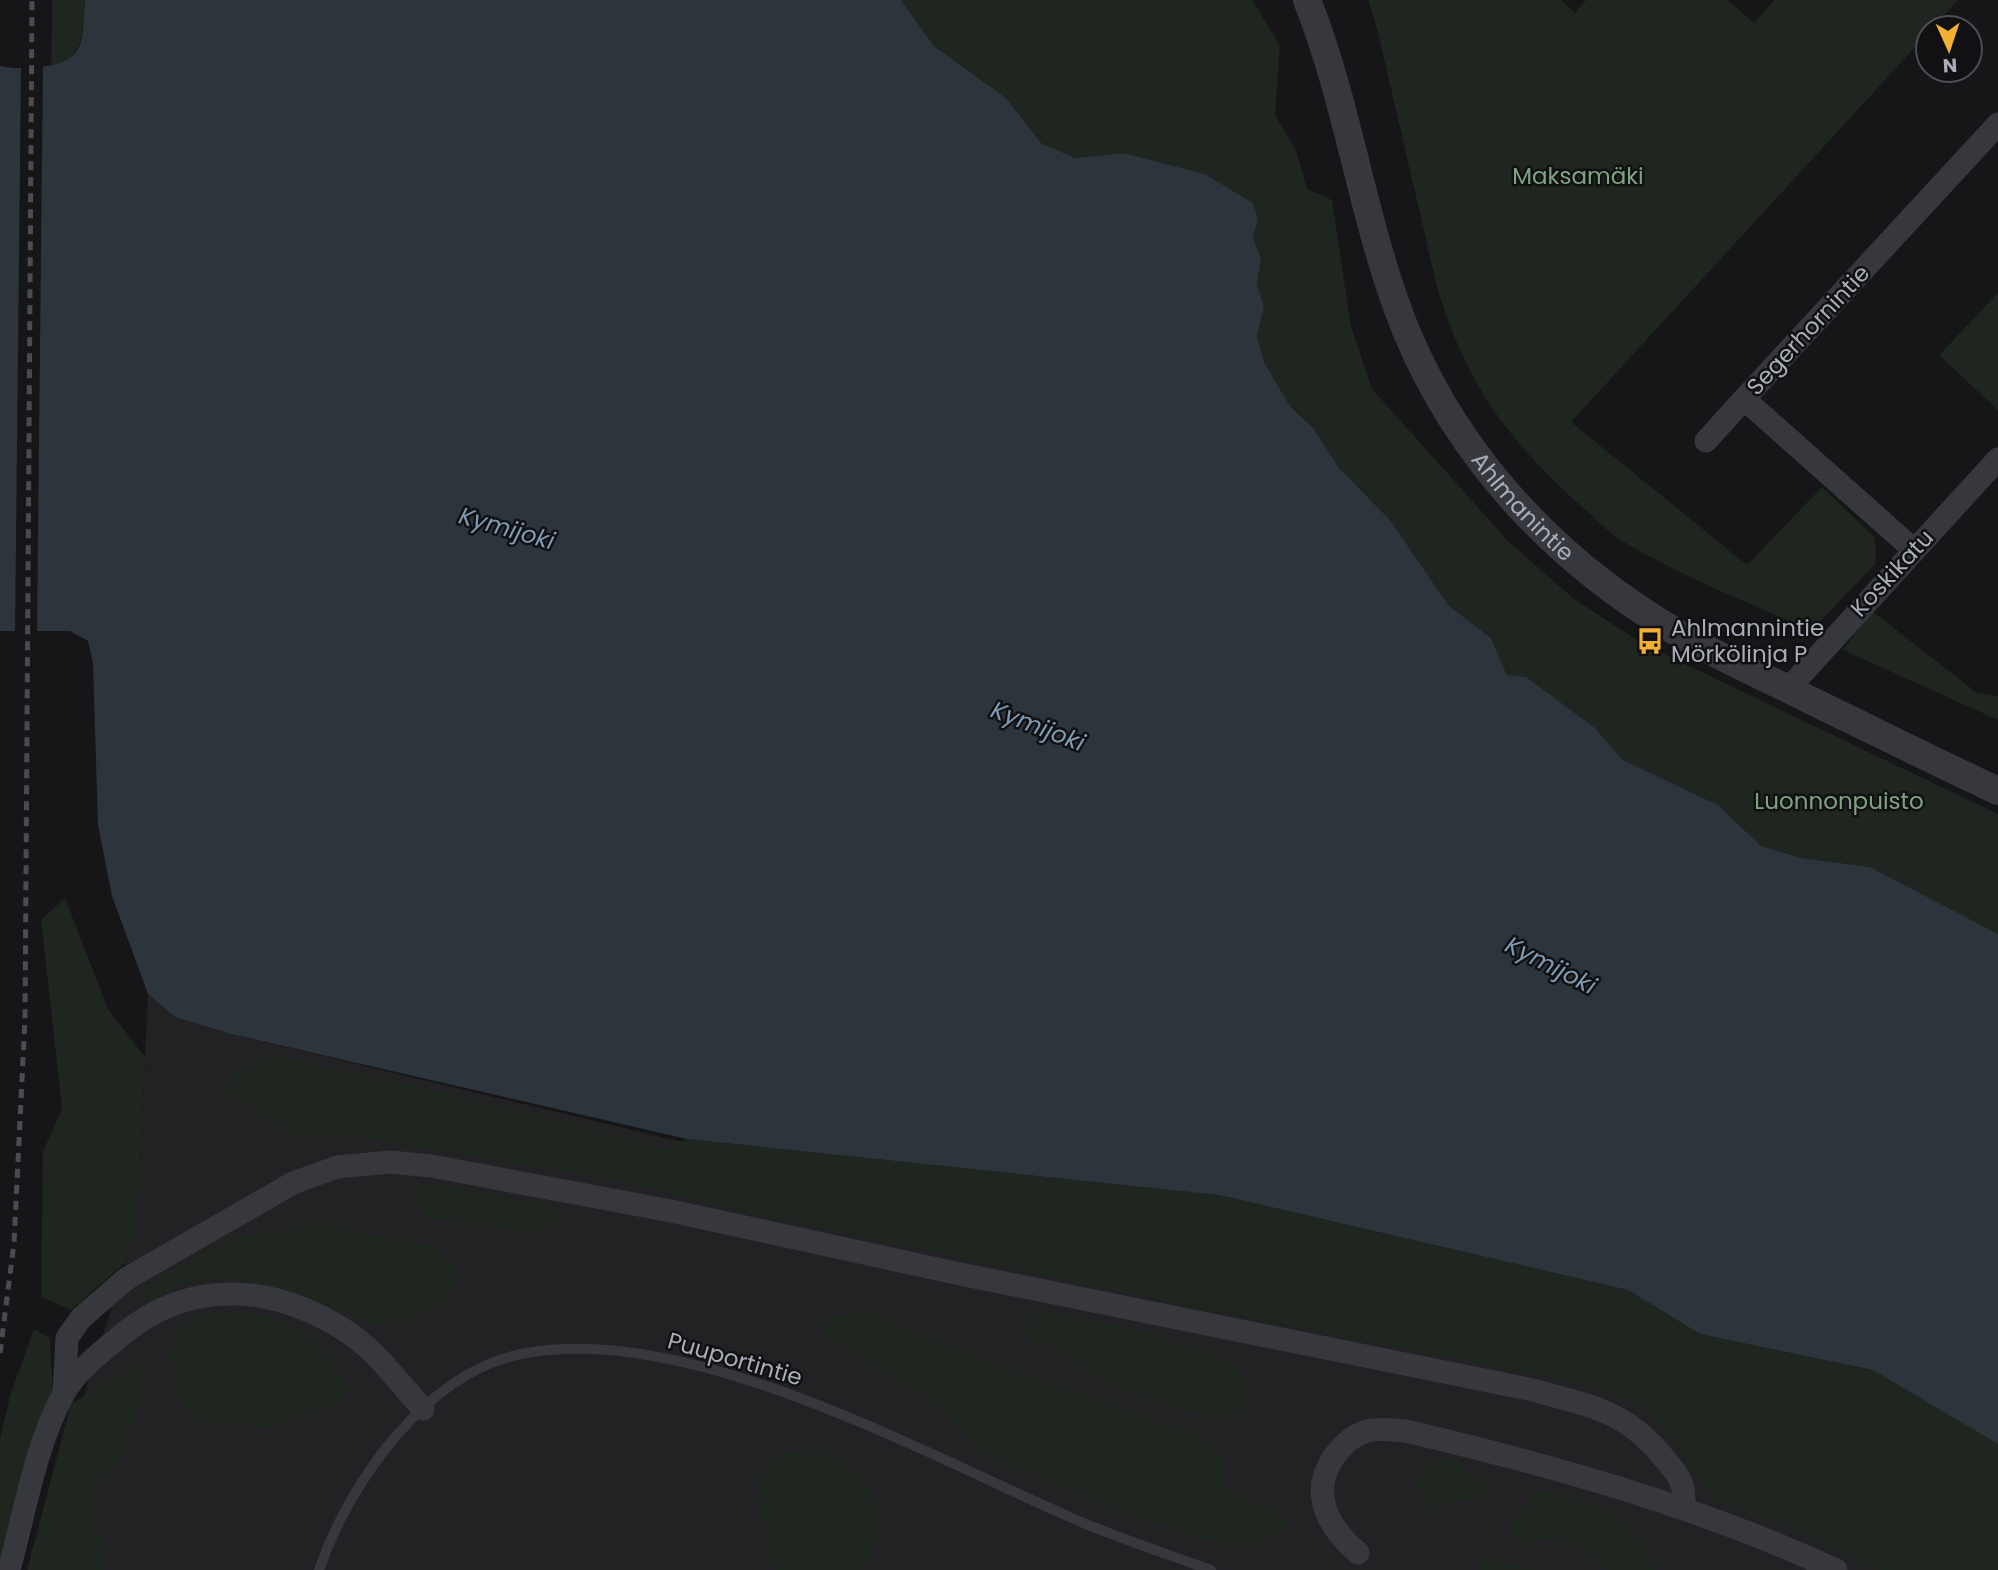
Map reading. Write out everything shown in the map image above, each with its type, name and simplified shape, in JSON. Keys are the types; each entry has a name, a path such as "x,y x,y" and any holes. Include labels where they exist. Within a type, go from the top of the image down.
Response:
{"street":[{"name":"Ahlmanintie","path":"1307,0 1342,104 1392,294 1437,394 1479,459 1525,514 1561,549 1615,593 1678,634 1998,791"},
{"name":"Segerhornintie","path":"1914,550 1744,399 1998,124"},
{"path":"1706,441 1744,399"},
{"name":"Koskikatu","path":"1788,689 1998,459"},
{"path":"9,1570 44,1444 64,1393 66,1338 81,1318 126,1279 293,1183 337,1167 390,1162 431,1166 671,1212 960,1274 1533,1390 1595,1407 1626,1420 1642,1433 1678,1475 1685,1495 1683,1506"},
{"path":"64,1393 109,1345 148,1314 198,1295 240,1293 296,1305 350,1334 423,1409"},
{"path":"1358,1553 1332,1528 1325,1513 1322,1485 1339,1450 1351,1438 1366,1431 1406,1431 1683,1506 1769,1539 1836,1570"}],"lane":[{"name":"Puuportintie","path":"319,1570 352,1495 381,1455 423,1409 471,1374 524,1353 593,1349 670,1359 745,1380 848,1417 1075,1520 1211,1570"}],"shaded area":[{"path":"148,994 175,1017 231,1034 683,1142 1219,1195 1998,1570 29,1570 137,1227"}],"green space":[{"path":"52,0 85,0 82,32 76,51 62,63 51,66"},
{"name":"Luonnonpuisto","path":"901,0 1252,0 1280,45 1275,115 1296,150 1307,189 1332,200 1351,326 1372,389 1509,542 1574,599 1643,644 1998,814 1998,934 1870,867 1802,858 1761,846 1718,805 1623,760 1595,728 1507,675 1491,638 1449,606 1390,520 1339,468 1314,429 1290,406 1264,362 1257,335 1264,307 1257,284 1261,258 1253,238 1258,219 1253,203 1205,174 1124,153 1076,158 1042,144 1006,98 934,46"},
{"name":"Maksamäki","path":"1368,0 1561,0 1575,13 1586,0 1727,0 1754,23 1774,0 1958,0 1946,14 1914,14 1914,48 1571,422 1747,565 1822,487 1875,538 1876,563 1811,631 1693,578 1618,538 1554,481 1510,432 1492,407 1461,352 1437,287 1377,28"},
{"path":"1998,293 1998,410 1939,355"},
{"path":"1872,611 1977,693 1998,696 1998,720 1843,650"},
{"path":"65,898 108,1009 145,1057 137,1227 126,1262 71,1310 41,1297 43,1151 62,1109 41,920"},
{"path":"275,1055 550,1117 668,1149 687,1139 1219,1195 1628,1290 1700,1334 1873,1370 1995,1441 1998,1444 1998,1570 1877,1570 1790,1527 1715,1502 1671,1438 1641,1406 1600,1387 1212,1311 722,1207 599,1177 357,1137 302,1138 229,1096 226,1085 230,1076"},
{"path":"422,1183 552,1205 562,1215 550,1228 525,1232 425,1217 415,1204 413,1188"},
{"path":"312,1223 435,1246 458,1268 451,1295 425,1315 376,1325 292,1293 238,1279 183,1283 151,1300 139,1295 144,1285 207,1251 238,1238"},
{"path":"1034,1308 1167,1339 1216,1357 1234,1368 1244,1381 1245,1407 1230,1420 1176,1408 1096,1378 1058,1349 1033,1343 1024,1331"},
{"path":"211,1311 260,1315 289,1326 314,1342 334,1363 348,1389 338,1408 289,1418 272,1428 207,1423 189,1417 178,1391 168,1353 183,1325"},
{"path":"864,1311 965,1353 1194,1434 1227,1457 1221,1475 1229,1492 1277,1509 1290,1523 1261,1542 1223,1544 1144,1520 989,1457 942,1408 824,1333 823,1320"},
{"path":"34,1329 50,1338 53,1398 0,1564 0,1440 10,1396"},
{"path":"140,1363 148,1376 122,1457 95,1489 93,1508 104,1549 105,1570 27,1570 71,1404"},
{"path":"818,1449 852,1469 862,1479 875,1501 878,1514 877,1532 866,1570 772,1570 756,1482 763,1467 786,1453"},
{"path":"1444,1461 1464,1463 1468,1473 1486,1485 1484,1496 1471,1502 1459,1498 1433,1510 1419,1495 1417,1479 1427,1465"},
{"path":"1558,1492 1617,1518 1641,1538 1657,1566 1653,1570 1610,1570 1576,1546 1555,1537 1531,1543 1516,1542 1512,1525 1535,1493"},
{"path":"1481,1560 1545,1570 1475,1570"}],"water":[{"name":"Kymijoki","path":"85,0 901,0 934,46 1006,98 1042,144 1076,158 1124,153 1205,174 1253,203 1258,219 1253,238 1261,258 1257,284 1264,307 1257,335 1264,362 1290,406 1314,429 1339,468 1390,520 1449,606 1491,638 1507,675 1526,677 1595,728 1623,760 1718,805 1761,846 1802,858 1870,867 1998,934 1998,1444 1873,1370 1700,1334 1628,1290 1219,1195 687,1139 231,1034 175,1017 148,994 112,896 98,825 93,663 88,641 70,631 0,631 0,66 24,68 55,65 74,55 82,38"}],"pier":[{"path":"43,63 37,634 15,634 21,65"}],"railway":[{"path":"0,1353 14,1243 25,1019 32,0"}],"place":[{"name":"Ahlmannintie Mörkölinja P","path":"1650,641"}]}
